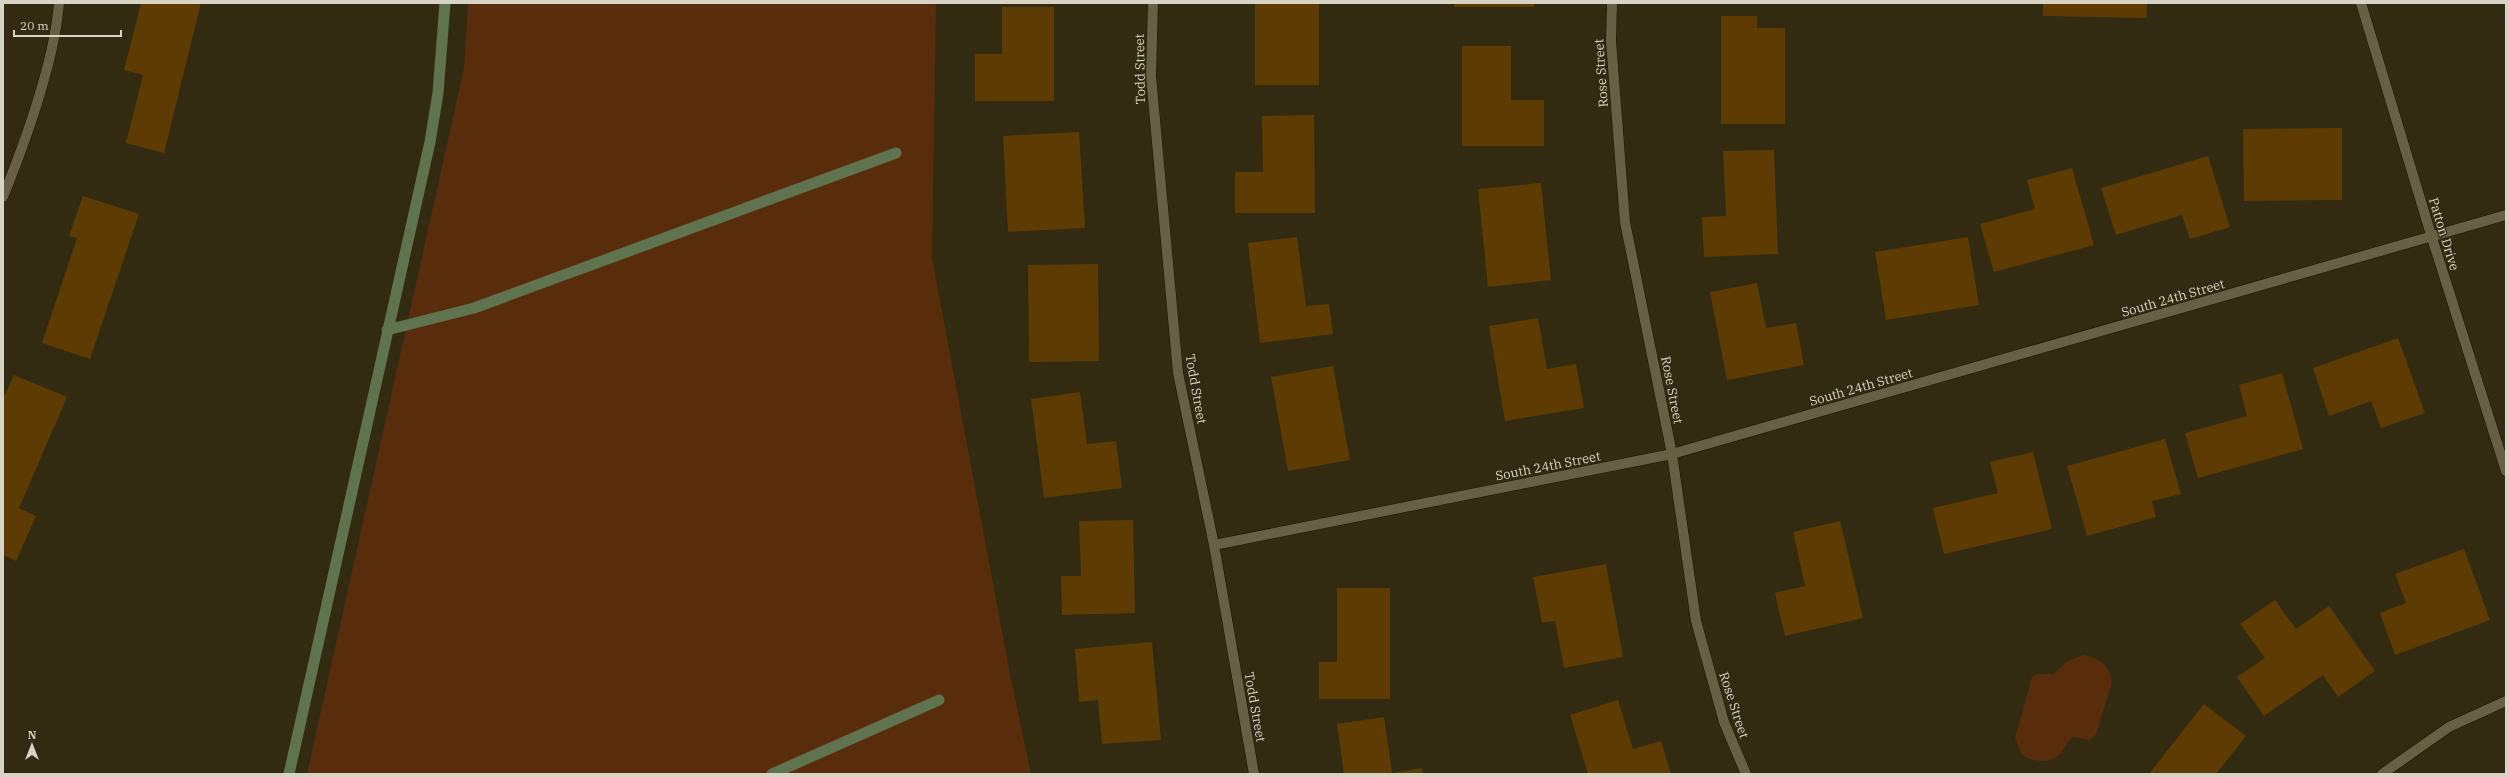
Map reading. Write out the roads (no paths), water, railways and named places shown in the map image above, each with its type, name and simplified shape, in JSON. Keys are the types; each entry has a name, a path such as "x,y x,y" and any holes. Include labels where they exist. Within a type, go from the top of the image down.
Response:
{"street":[{"path":"3,198 20,156 56,34 59,3"},
{"name":"Todd Street","path":"1153,3 1151,76 1178,373 1214,545 1254,774"},
{"name":"Rose Street","path":"1612,3 1611,41 1626,222 1672,454 1696,622 1724,722 1746,774"},
{"name":"Patton Drive","path":"2361,3 2432,238 2506,471"},
{"name":"South 24th Street","path":"1214,545 1672,454 2506,216"},
{"path":"2382,774 2449,727 2506,701"}],"waterway":[{"path":"289,774 430,142 438,93 445,3"},
{"path":"387,330 474,308 896,153"},
{"path":"772,774 939,700"}]}
